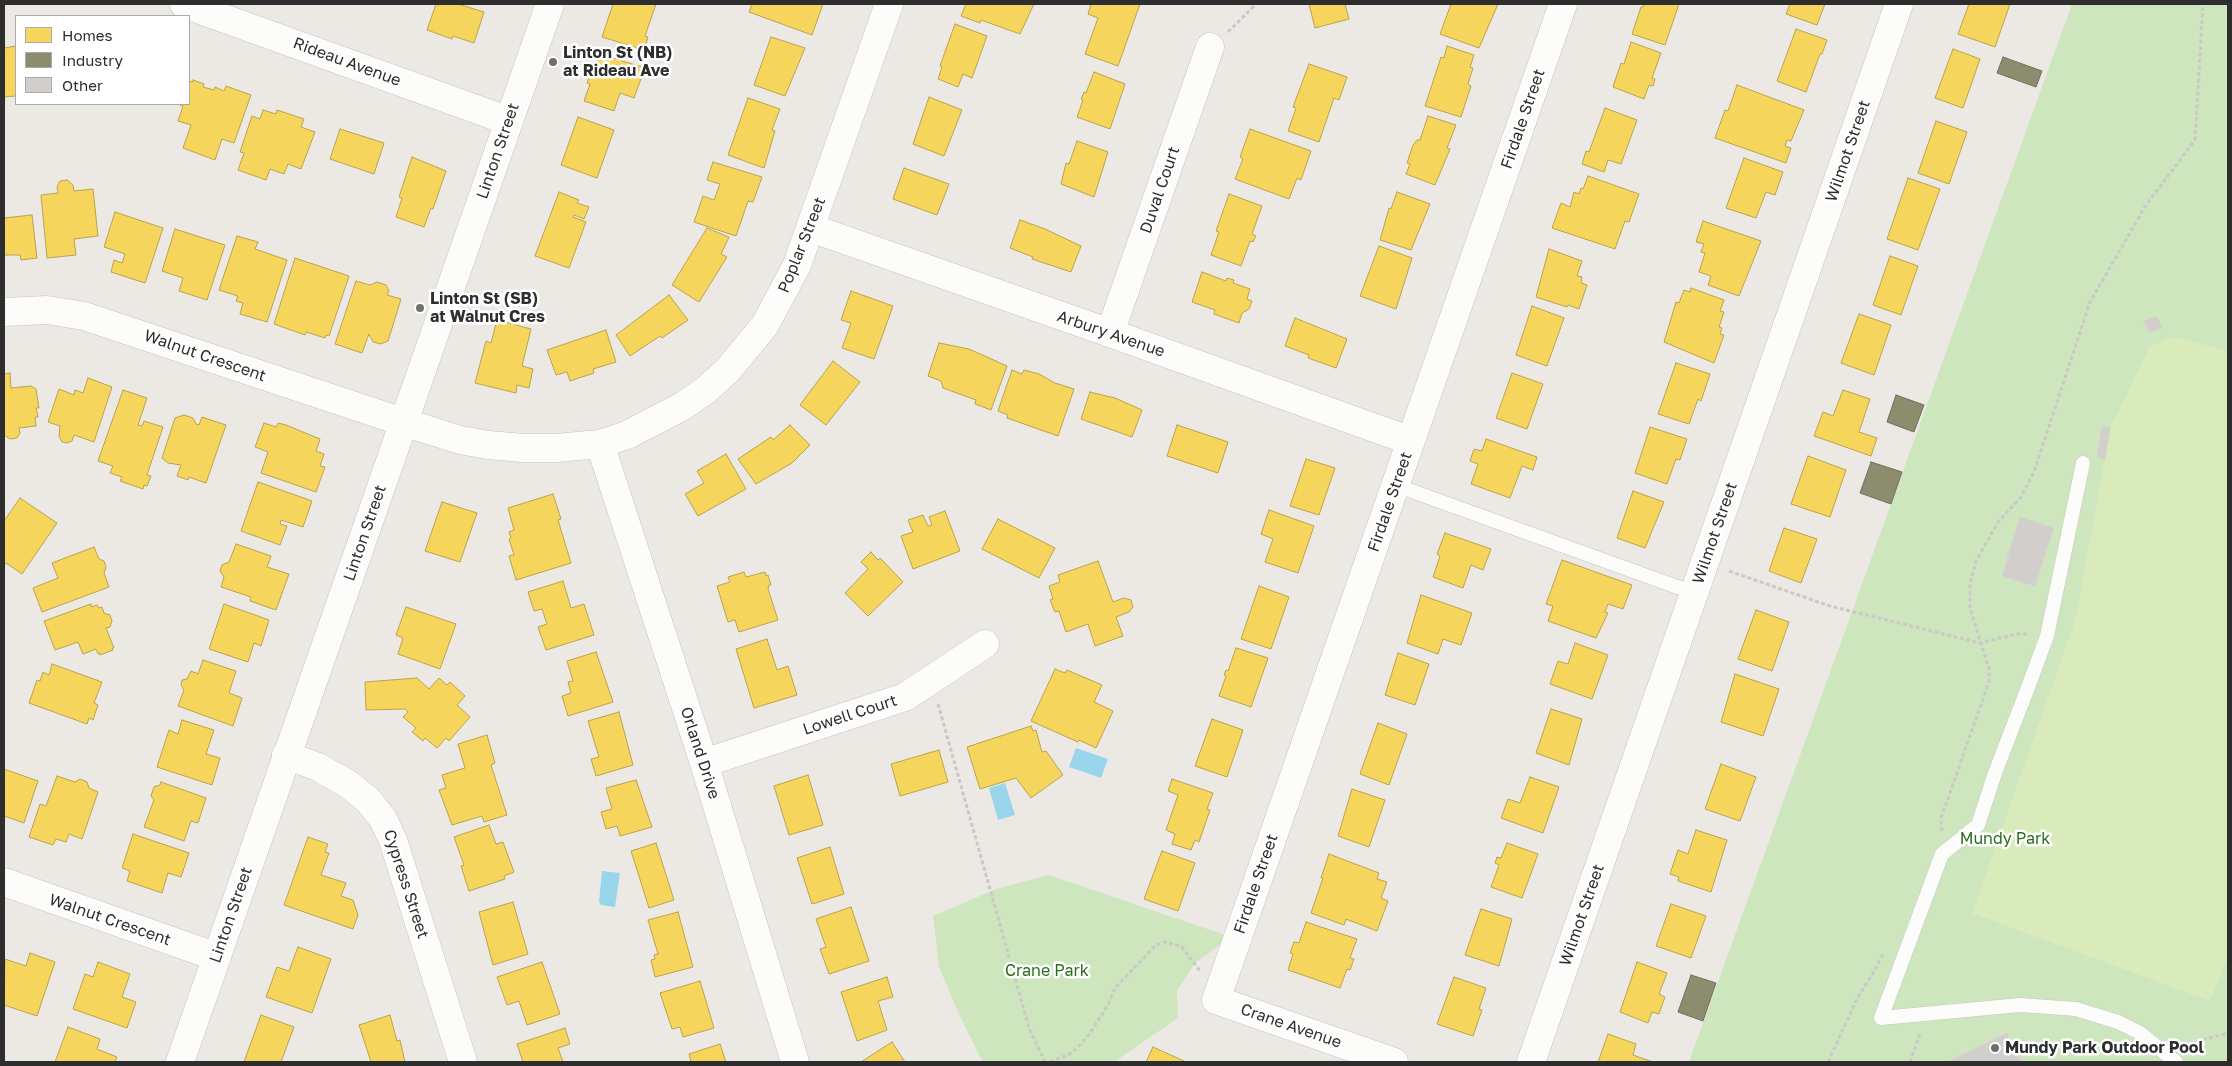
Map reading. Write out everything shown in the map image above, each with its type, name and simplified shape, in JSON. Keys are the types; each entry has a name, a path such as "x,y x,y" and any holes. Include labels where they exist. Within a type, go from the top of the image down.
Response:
{"street":[{"name":"Linton Street","path":"180,1062 550,4"},
{"name":"Poplar Street","path":"404,422 460,440 488,445 539,448 600,444 627,435 682,406 708,389 727,371 765,325 794,272 889,4"},
{"name":"Firdale Street","path":"1216,1000 1564,4"},
{"name":"Wilmot Street","path":"1531,1062 1899,4"},
{"name":"Rideau Avenue","path":"200,6 509,121"},
{"name":"Duval Court","path":"1110,333 1210,48"},
{"name":"Arbury Avenue","path":"811,228 1411,441"},
{"name":"Walnut Crescent","path":"4,312 47,310 84,316 404,422"},
{"name":"Orland Drive","path":"600,444 704,764 795,1062"},
{"name":"Lowell Court","path":"704,764 905,697 985,644"},
{"name":"Cypress Street","path":"286,755 318,767 348,784 368,800 383,819 392,840 463,1062"},
{"name":"Walnut Crescent","path":"4,882 217,957"},
{"name":"Crane Avenue","path":"1216,1000 1394,1062"}],"lane":[{"path":"2083,463 2047,636 1994,773 1978,825 1942,854 1881,1018 2020,1005 2076,1009 2118,1022 2140,1033 2164,1050 2176,1062"},
{"path":"1395,485 1694,593"}],"path":[{"path":"1210,48 1244,18 1256,4"},
{"path":"1942,854 1941,818 1989,682 1989,669 1970,608 1970,584 1976,562 1998,522 2021,497 2034,472 2090,302 2146,205 2195,140 2203,4"},
{"path":"1724,569 1830,606 1980,643 2017,634 2047,636"},
{"path":"931,681 1029,1028 1045,1062"},
{"path":"1828,1062 1858,997 1872,975 1892,934 1911,936"},
{"path":"1050,1062 1070,1054 1081,1044 1108,1005 1115,988 1156,944 1164,942 1181,946 1196,964 1216,1000"},
{"path":"1910,1062 1922,1025"},
{"path":"2164,1050 2228,1034"}],"green space":[{"name":"Mundy Park","path":"2072,4 2228,4 2228,1062 1689,1062"},
{"path":"2173,337 2228,351 2228,957 2210,1001 1972,913 2075,621 2111,426 2150,346"},
{"name":"Crane Park","path":"1049,875 1231,937 1195,963 1177,991 1178,1018 1114,1062 980,1062 982,1061 939,967 933,916 996,889"}],"water":[{"path":"1076,748 1108,759 1101,778 1069,767"},
{"path":"1005,783 1015,815 998,820 989,788"},
{"path":"602,871 620,873 615,907 601,905 599,902"}],"building: Homes":[{"path":"436,4 458,4 484,12 474,43 453,36 452,39 427,30"},
{"path":"613,4 656,4 645,36 648,37 644,50 602,37"},
{"path":"752,4 823,4 812,35 749,12"},
{"path":"966,4 1034,4 1020,34 981,20 980,23 961,16"},
{"path":"1091,4 1140,4 1118,66 1085,54 1098,18 1088,14"},
{"path":"1309,4 1345,4 1349,19 1315,28"},
{"path":"1451,4 1498,4 1479,48 1440,34"},
{"path":"1644,4 1679,4 1665,45 1632,34 1641,7"},
{"path":"1790,4 1825,4 1817,25 1786,14"},
{"path":"1969,4 2010,4 1995,47 1958,34"},
{"path":"955,24 987,36 972,78 963,74 958,87 938,79 942,67 940,66"},
{"path":"1796,29 1827,40 1806,92 1777,81"},
{"path":"771,37 805,48 785,96 754,85"},
{"path":"1631,42 1661,53 1652,78 1655,79 1653,86 1649,85 1644,99 1613,87 1621,63 1624,64"},
{"path":"15,46 15,96 4,97 4,48"},
{"path":"1447,46 1474,55 1470,67 1473,68 1468,84 1471,86 1461,117 1425,106 1441,57 1444,58"},
{"path":"1953,49 1980,59 1963,108 1935,98"},
{"path":"600,54 645,68 634,98 620,93 614,111 584,101 590,84 587,83 591,70 595,71"},
{"path":"1309,64 1347,77 1339,100 1334,98 1319,142 1288,131 1296,108 1293,107"},
{"path":"1094,72 1125,84 1110,129 1077,117 1083,100 1081,99 1084,92 1086,93"},
{"path":"193,80 204,84 203,87 214,90 215,87 224,91 226,86 251,95 234,143 222,139 215,160 183,148 191,125 178,121 183,106 180,105 190,105 190,81 193,82"},
{"path":"1737,85 1804,110 1791,141 1787,140 1785,146 1791,148 1786,163 1715,138 1725,110 1728,111"},
{"path":"929,97 962,110 944,156 913,144"},
{"path":"748,98 780,109 772,130 775,131 764,168 728,155"},
{"path":"1605,108 1637,120 1621,164 1608,160 1604,172 1582,164 1586,151 1589,152"},
{"path":"263,110 276,114 277,110 304,119 301,127 315,132 301,169 288,164 284,174 270,169 266,180 238,170 244,153 240,152 252,116 260,119"},
{"path":"1428,116 1456,125 1447,148 1450,149 1435,185 1406,174 1410,164 1407,163 1413,145 1417,140 1420,140"},
{"path":"578,117 614,130 597,178 561,165"},
{"path":"1936,121 1967,132 1949,184 1918,173"},
{"path":"340,129 384,143 374,174 330,159"},
{"path":"1250,129 1311,151 1301,180 1297,178 1289,199 1235,179 1243,159 1240,157"},
{"path":"1077,141 1108,152 1094,197 1061,184 1066,163 1069,164"},
{"path":"412,157 446,171 433,209 431,208 424,227 396,217 402,198 399,197"},
{"path":"1744,158 1783,172 1775,195 1766,192 1756,218 1726,208"},
{"path":"713,162 762,177 753,202 748,201 736,236 694,222 703,196 714,200 720,184 707,180"},
{"path":"904,168 949,184 937,215 893,199"},
{"path":"1588,176 1639,194 1629,222 1625,221 1615,249 1552,228 1561,203 1570,207 1574,192 1579,194"},
{"path":"1908,178 1940,189 1918,250 1887,239"},
{"path":"67,180 73,185 74,191 93,189 98,236 74,239 76,255 47,258 41,195 58,193 57,187 60,181"},
{"path":"559,192 579,200 577,203 589,207 584,219 574,215 573,217 586,222 569,268 535,256"},
{"path":"1397,192 1430,204 1411,250 1380,240 1389,208 1391,209"},
{"path":"1229,194 1262,206 1252,234 1256,236 1253,242 1250,241 1241,266 1211,255 1219,232 1216,231"},
{"path":"115,212 163,228 145,283 111,272 114,260 122,263 125,254 104,247"},
{"path":"32,215 37,258 21,260 20,255 4,255 4,218"},
{"path":"1020,220 1045,229 1081,246 1071,272 1032,259 1033,257 1010,248"},
{"path":"1703,221 1761,241 1739,296 1708,285 1711,276 1699,272 1705,253 1701,252 1704,244 1696,242"},
{"path":"707,228 729,237 721,254 727,257 699,302 672,285"},
{"path":"175,229 225,245 207,300 179,291 183,278 162,271"},
{"path":"237,236 258,242 255,249 287,260 267,322 240,314 243,303 236,301 238,296 219,290"},
{"path":"1379,246 1412,258 1396,309 1360,296"},
{"path":"1549,249 1582,261 1577,276 1582,277 1581,283 1587,285 1579,309 1536,297"},
{"path":"1890,256 1918,266 1901,315 1873,305"},
{"path":"295,258 349,276 329,336 326,335 325,338 306,332 305,335 274,324"},
{"path":"1202,272 1226,281 1227,278 1234,280 1233,283 1250,289 1247,299 1252,301 1249,309 1242,313 1239,323 1214,314 1215,310 1192,302"},
{"path":"356,281 370,285 377,282 386,285 389,291 387,295 401,299 388,341 381,344 373,342 369,334 362,353 335,344"},
{"path":"1691,288 1724,300 1720,311 1724,312 1719,327 1722,328 1720,334 1724,335 1714,363 1664,342 1676,302 1679,303 1684,290 1690,292"},
{"path":"851,291 893,306 874,359 842,348 851,323 841,320"},
{"path":"669,295 688,320 662,338 660,336 630,356 616,335"},
{"path":"1532,306 1564,318 1547,366 1516,355"},
{"path":"1859,314 1891,325 1874,375 1841,363"},
{"path":"1295,318 1347,339 1336,368 1308,358 1309,355 1285,346"},
{"path":"497,320 531,329 522,366 533,369 529,388 517,385 516,393 475,383 486,341 491,343"},
{"path":"606,330 616,362 593,369 594,373 570,381 567,372 556,375 547,350"},
{"path":"939,343 969,349 1007,366 991,410 975,404 976,400 943,388 941,381 928,376"},
{"path":"833,361 860,382 826,425 800,405"},
{"path":"1676,363 1710,374 1701,401 1698,399 1689,424 1658,414"},
{"path":"1012,370 1022,374 1024,370 1039,374 1055,383 1074,389 1058,436 1007,418 1008,415 998,411"},
{"path":"10,373 11,388 31,386 36,389 39,408 36,408 38,417 35,417 36,426 19,428 20,433 17,438 10,439 4,435 4,374"},
{"path":"1512,373 1543,384 1527,429 1496,418"},
{"path":"88,378 112,387 94,442 74,435 72,441 62,442 59,436 60,426 48,422 59,389 74,395 75,390 83,393"},
{"path":"123,390 147,398 138,425 142,426 144,421 163,427 147,475 151,476 147,486 144,485 143,489 120,481 122,477 110,473 113,466 98,461"},
{"path":"1843,390 1870,399 1859,432 1877,438 1871,456 1814,436 1823,412 1833,416"},
{"path":"1090,392 1115,398 1142,410 1132,437 1081,419"},
{"path":"184,415 193,418 196,424 199,425 202,417 226,425 206,483 189,477 188,480 177,476 181,465 168,463 162,458 175,418"},
{"path":"264,423 276,427 278,423 286,425 320,439 316,451 324,454 320,466 325,467 316,492 261,473 268,452 255,447"},
{"path":"790,425 810,445 792,463 756,484 738,459 771,437 773,440"},
{"path":"1177,425 1228,442 1218,473 1167,456"},
{"path":"1650,427 1687,439 1680,460 1676,459 1667,484 1635,473"},
{"path":"1486,439 1537,457 1533,470 1522,466 1510,498 1471,484 1478,464 1470,461 1474,449 1482,451"},
{"path":"726,454 746,489 698,516 685,494 704,483 697,471"},
{"path":"1808,456 1846,470 1830,517 1791,504"},
{"path":"1306,459 1335,468 1319,515 1290,506"},
{"path":"258,482 312,501 303,527 281,520 280,524 287,526 280,545 241,531"},
{"path":"1633,491 1664,502 1645,548 1617,538"},
{"path":"553,494 561,519 558,520 571,563 516,580 509,556 514,555 509,532 514,530 508,508"},
{"path":"20,498 57,523 22,574 6,563 4,566 4,521"},
{"path":"442,502 477,513 460,562 425,551"},
{"path":"1269,510 1314,526 1298,573 1265,562 1273,539 1261,534"},
{"path":"945,511 960,551 913,569 901,536 913,532 908,520 923,515 928,526 932,525 929,517"},
{"path":"998,519 1055,548 1039,578 982,549"},
{"path":"1784,528 1817,539 1801,583 1769,571"},
{"path":"1445,533 1491,549 1483,570 1471,565 1463,588 1433,577 1440,556 1437,554"},
{"path":"236,544 271,556 267,567 289,574 276,610 250,601 251,597 221,587 224,577 220,571 222,565 229,562"},
{"path":"94,547 99,559 104,561 106,567 104,573 109,587 42,612 33,588 58,578 52,563"},
{"path":"871,552 878,560 880,558 903,582 868,616 845,593 868,569 861,562"},
{"path":"1562,560 1632,585 1623,609 1608,604 1605,612 1608,613 1596,638 1548,621 1553,606 1546,604"},
{"path":"1098,561 1113,602 1124,598 1131,600 1133,607 1129,612 1116,617 1123,636 1095,646 1088,624 1066,632 1059,611 1055,612 1050,600 1053,599 1049,586 1060,582 1058,575"},
{"path":"744,572 746,577 765,572 766,576 768,575 771,585 769,585 768,589 778,620 739,632 735,620 728,622 717,586 730,582 728,577"},
{"path":"563,581 571,608 584,604 594,635 546,650 538,627 547,624 542,609 534,611 528,592"},
{"path":"1259,586 1289,597 1271,649 1241,639"},
{"path":"1421,595 1472,613 1461,645 1443,639 1438,654 1407,643"},
{"path":"91,604 91,607 97,605 99,608 102,607 104,613 110,615 112,621 110,627 106,628 114,648 112,648 113,650 100,655 96,649 83,654 78,642 55,650 44,621"},
{"path":"224,604 269,620 261,646 254,643 248,662 209,649"},
{"path":"406,607 456,624 440,669 398,654 403,638 396,635"},
{"path":"1756,610 1789,622 1772,671 1738,659"},
{"path":"767,639 777,670 788,666 797,695 754,708 736,649"},
{"path":"1575,643 1608,655 1592,699 1550,684 1558,661 1568,664"},
{"path":"1236,648 1268,658 1251,707 1219,696 1226,676 1224,675 1226,670 1228,671"},
{"path":"596,652 613,702 568,716 562,696 571,693 568,682 573,681 567,661"},
{"path":"1398,653 1429,664 1415,705 1385,695"},
{"path":"203,660 236,671 229,693 242,698 233,726 178,706 184,690 181,685 182,680 187,679 191,671 198,674"},
{"path":"52,664 102,682 94,703 98,705 93,720 89,718 87,724 29,703 37,680 40,681 43,672 49,675"},
{"path":"1055,669 1065,673 1067,670 1102,685 1094,702 1113,711 1096,748 1031,721"},
{"path":"1735,674 1779,689 1763,736 1721,722"},
{"path":"417,678 429,689 439,678 447,685 450,682 465,696 457,705 470,717 449,741 446,738 437,748 425,738 423,741 412,732 416,728 403,717 408,712 405,709 366,710 365,682"},
{"path":"1551,709 1582,719 1569,765 1536,753"},
{"path":"619,712 633,765 596,776 591,759 599,757 588,721"},
{"path":"1212,719 1243,730 1227,777 1195,766"},
{"path":"182,720 214,730 206,754 220,758 212,785 157,767 169,730 178,734"},
{"path":"1378,723 1407,734 1389,785 1360,774"},
{"path":"1031,726 1033,731 1036,730 1042,752 1046,751 1063,775 1031,798 1016,778 980,789 967,747"},
{"path":"487,735 495,763 491,765 507,815 484,822 482,816 452,825 439,790 446,788 442,775 465,768 458,744"},
{"path":"939,750 948,782 900,796 891,764"},
{"path":"1721,764 1756,777 1740,821 1705,809"},
{"path":"4,769 38,781 24,823 4,816"},
{"path":"808,775 823,825 789,835 774,786"},
{"path":"57,776 75,782 80,779 87,782 89,788 98,792 82,839 69,834 66,842 56,839 53,845 29,837 40,804 46,806"},
{"path":"1530,777 1559,787 1543,833 1501,818 1508,799 1520,803"},
{"path":"1172,779 1213,793 1207,809 1210,810 1199,842 1195,840 1191,850 1172,844 1175,834 1166,830 1178,795 1168,791"},
{"path":"636,780 652,827 620,836 617,826 606,829 601,812 612,809 606,788"},
{"path":"161,782 206,798 198,823 191,821 184,841 144,827 154,800 151,796 154,787 160,785"},
{"path":"1352,789 1385,800 1369,847 1338,836"},
{"path":"489,825 496,844 503,842 514,872 504,876 505,879 469,891 461,866 464,865 454,837"},
{"path":"1696,830 1727,840 1711,892 1678,881 1679,877 1670,874 1678,850 1688,854"},
{"path":"133,834 189,853 181,877 168,873 162,893 127,881 130,871 122,868"},
{"path":"308,837 328,844 325,852 329,853 321,875 346,883 341,896 353,900 358,915 353,929 284,905"},
{"path":"656,843 674,900 649,908 631,851"},
{"path":"1507,843 1538,854 1522,898 1491,887 1499,865 1495,863 1497,857 1501,858"},
{"path":"830,847 844,894 812,904 797,858"},
{"path":"1162,851 1195,863 1178,911 1144,899"},
{"path":"1329,854 1379,873 1377,879 1387,882 1381,898 1388,901 1377,931 1346,919 1344,925 1311,913"},
{"path":"513,902 528,954 493,965 479,912"},
{"path":"1671,904 1706,916 1691,958 1656,946"},
{"path":"851,907 869,961 829,974 820,949 826,947 816,919"},
{"path":"1481,909 1512,919 1499,966 1465,955"},
{"path":"678,912 693,967 655,977 651,960 655,959 654,955 658,954 648,920"},
{"path":"1306,922 1357,939 1350,958 1354,959 1350,970 1347,969 1340,988 1288,970 1293,954 1290,953 1294,942 1299,943"},
{"path":"298,947 331,959 312,1013 266,997 277,967 289,971"},
{"path":"30,953 55,962 37,1016 4,1005 5,959 26,966"},
{"path":"98,962 130,974 122,997 136,1002 127,1028 73,1009 85,974 93,977"},
{"path":"542,962 560,1014 527,1025 519,1001 507,1005 497,977"},
{"path":"1637,962 1667,973 1659,994 1665,997 1659,1014 1652,1012 1648,1023 1620,1012"},
{"path":"887,977 893,997 878,1001 887,1030 857,1041 841,992"},
{"path":"1454,977 1486,988 1479,1009 1482,1010 1473,1036 1437,1024"},
{"path":"700,981 714,1028 683,1037 680,1027 672,1029 660,993"},
{"path":"261,1015 294,1027 281,1062 244,1062"},
{"path":"390,1015 397,1041 400,1040 405,1062 371,1062 359,1025"},
{"path":"68,1027 100,1039 97,1049 117,1057 115,1062 55,1062"},
{"path":"565,1028 570,1044 558,1048 563,1062 523,1062 517,1044"},
{"path":"1608,1034 1636,1044 1633,1055 1653,1062 1598,1062"},
{"path":"892,1042 905,1062 861,1062"},
{"path":"720,1044 726,1062 691,1062 689,1054"},
{"path":"1153,1047 1186,1062 1146,1062"}],"building: Industry":[{"path":"2003,57 2042,71 2036,87 1997,73"},
{"path":"1896,395 1924,405 1914,432 1887,422"},
{"path":"1871,462 1902,472 1891,504 1860,493"},
{"path":"1691,975 1716,983 1703,1021 1678,1012"}],"building: Other":[{"path":"2157,316 2162,328 2149,333 2144,321"},
{"path":"2102,426 2110,428 2105,459 2097,457"},
{"path":"2020,517 2054,528 2035,586 2002,576"},
{"name":"Mundy Park Outdoor Pool","path":"2007,1033 2021,1062 1947,1062"}],"place":[{"name":"Linton St (NB) at Rideau Ave","path":"553,62"},
{"name":"Linton St (SB) at Walnut Cres","path":"420,308"},
{"name":"Mundy Park Outdoor Pool","path":"1995,1048"}]}
